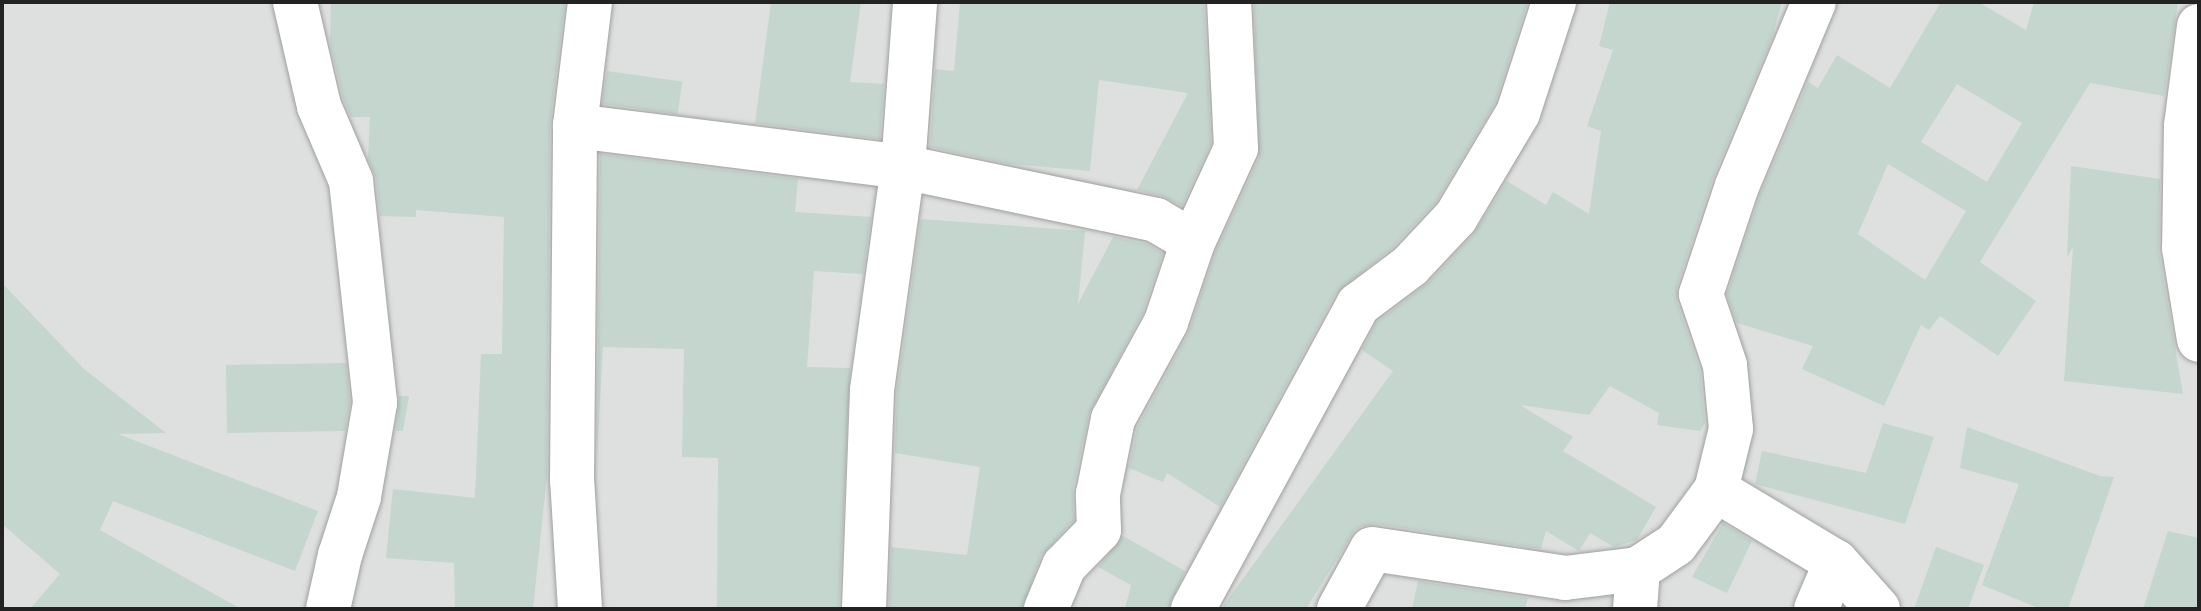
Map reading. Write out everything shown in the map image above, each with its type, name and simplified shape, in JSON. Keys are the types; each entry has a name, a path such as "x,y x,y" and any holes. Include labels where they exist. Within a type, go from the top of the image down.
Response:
{"street":[{"path":"295,2 319,106 351,181 375,403 359,497 340,555 328,609"},
{"path":"580,609 572,480 575,126 590,2"},
{"path":"864,609 872,390 903,167 915,2"},
{"path":"1046,609 1064,566 1099,530 1098,494 1113,419 1166,322 1193,242 1236,148 1229,2"},
{"path":"1193,609 1358,305 1410,266 1456,217 1518,113 1554,2"},
{"path":"1339,609 1372,549 1637,589 1676,544 1716,490 1731,429 1725,365 1701,294 1737,186 1814,2"},
{"path":"2199,26 2186,126 2184,248 2199,340"},
{"path":"575,126 903,167 1156,220 1193,242"},
{"path":"1716,490 1836,562 1878,609"},
{"path":"1816,609 1836,562"}],"shaded area":[{"path":"2,2 2199,2 2199,609 2,609"}],"building":[{"path":"331,2 565,2 550,126 547,475 533,609 455,609 454,563 386,558 393,489 475,498 481,354 502,354 504,217 416,210 416,217 380,216 376,178 368,158 370,117 351,117 343,98 330,42"},
{"path":"771,2 861,2 850,82 884,84 880,139 755,123"},
{"path":"960,2 1204,2 1211,143 1182,206 1162,196 1137,190 1188,93 1099,80 1090,171 1010,164 930,147 935,69 954,71"},
{"path":"1254,2 1528,2 1495,103 1436,202 1393,247 1336,293 1220,507 1167,473 1163,482 1129,468 1137,428 1188,334 1216,251 1259,158"},
{"path":"1610,2 1782,2 1772,38 1713,178 1677,286 1677,302 1700,370 1705,423 1700,431 1657,425 1659,413 1610,386 1589,415 1520,405 1573,437 1563,451 1656,507 1637,540 1614,547 1590,533 1579,551 1546,531 1541,549 1376,524 1362,526 1355,530 1306,609 1221,609 1393,371 1362,350 1377,322 1428,283 1474,234 1507,181 1546,205 1553,192 1589,214 1601,131 1587,126 1613,50 1599,46"},
{"path":"1941,2 1978,2 2026,30 2034,2 2178,2 2164,96 2090,83 1980,262 2036,301 1998,356 1940,316 1929,330 1921,325 1884,406 1802,369 1813,346 1737,323 1727,294 1760,195 1808,82 1818,88 1837,55 1890,88","holes":["1957,84 2022,123 1987,182 1921,142","1888,164 1966,211 1925,280 1858,234"]},
{"path":"607,71 682,82 678,114 602,104"},
{"path":"600,154 798,179 795,212 871,217 863,274 814,271 807,367 850,368 839,609 717,609 718,458 682,457 684,349 603,347 597,455"},
{"path":"2071,166 2160,179 2159,252 2183,394 2064,381 2073,247 2067,257"},
{"path":"921,219 1085,231 1078,304 1113,237 1147,244 1163,253 1143,312 1089,414 1073,489 1074,520 1041,556 1022,609 889,609 891,547 967,555 980,467 895,453 897,392"},
{"path":"2,283 84,369 166,433 118,434 318,511 295,571 113,501 100,530 241,609 30,609 60,574 2,524"},
{"path":"346,363 350,402 345,431 227,433 226,365"},
{"path":"399,396 409,396 403,431 396,431"},
{"path":"1883,423 1934,437 1905,524 1755,484 1762,451 1866,473"},
{"path":"1967,427 2100,476 2114,477 2068,609 2041,609 1982,585 2019,484 1960,468"},
{"path":"1723,523 1752,541 1727,593 1692,577"},
{"path":"2168,531 2199,538 2199,609 2143,609"},
{"path":"1123,536 1185,571 1168,609 1125,609 1131,585 1098,567"},
{"path":"1936,547 1984,565 1968,609 1914,609"},
{"path":"1418,581 1528,598 1525,609 1412,609"}]}
